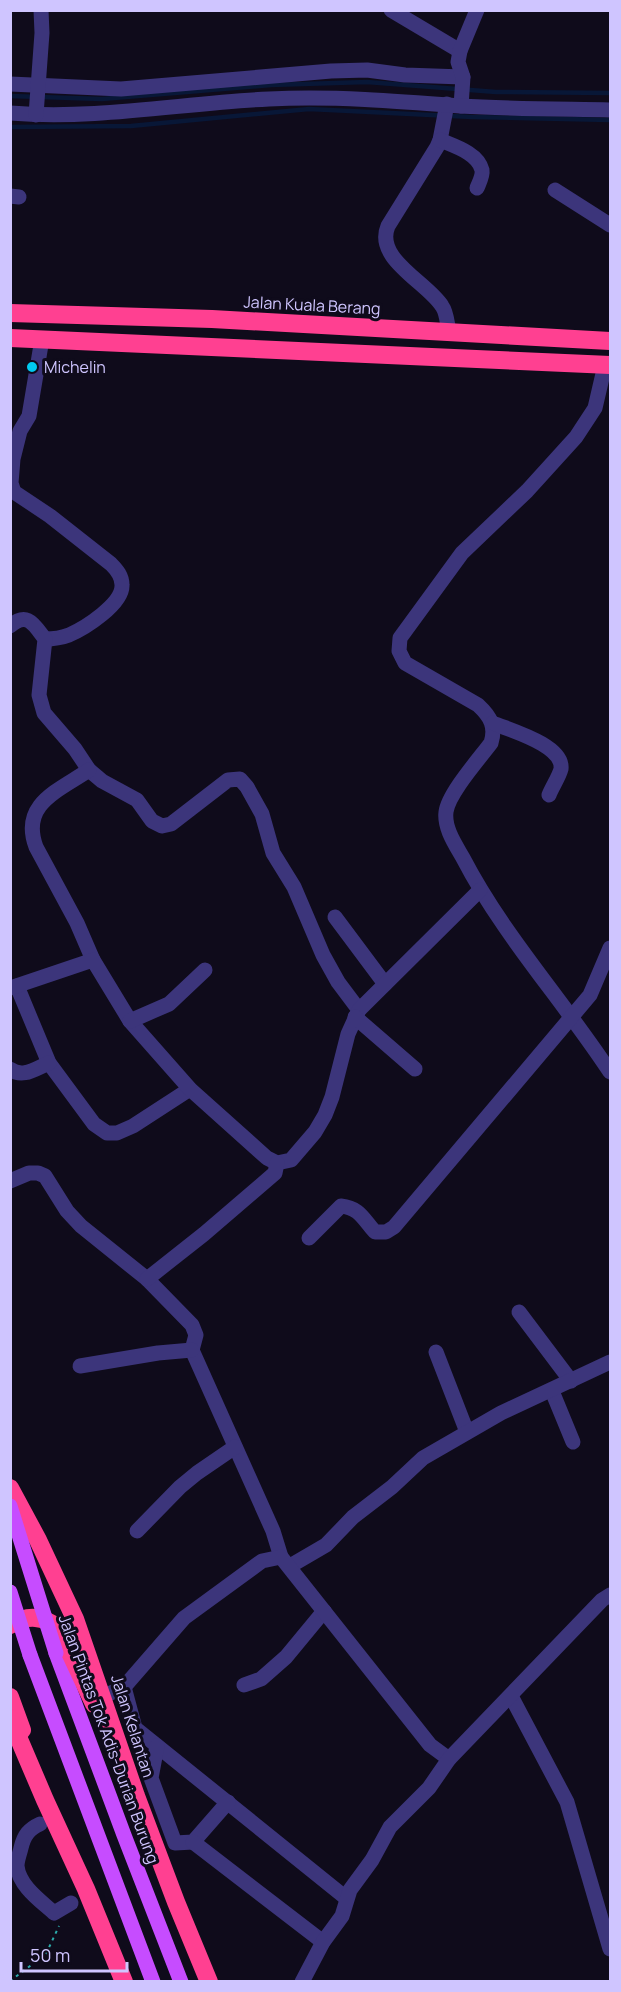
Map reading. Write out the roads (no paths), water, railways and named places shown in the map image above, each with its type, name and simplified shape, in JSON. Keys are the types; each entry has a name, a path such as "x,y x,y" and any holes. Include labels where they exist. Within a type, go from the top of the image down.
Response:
{"highway":[{"name":"Jalan Kuala Berang","path":"10,313 212,319 610,341"},
{"path":"212,319 288,333 298,340 303,352"},
{"path":"457,333 453,347 457,354 466,359"},
{"path":"10,338 608,365"},
{"name":"Jalan Kelantan","path":"10,1488 38,1539 66,1598 98,1699 209,1982"},
{"path":"10,1625 29,1617 51,1622 59,1629 98,1699"},
{"path":"10,1697 45,1800"},
{"path":"10,1718 86,1889 124,1982"}],"main road":[{"name":"Jalan Pintas Tok Adis-Durian Burung","path":"10,1506 56,1653 181,1982"},
{"path":"10,1592 30,1655 153,1982"}],"street":[{"path":"36,111 41,10"},
{"path":"457,333 434,295 401,266 389,251 384,239 388,226 450,115 463,80 458,62 460,51 477,10"},
{"path":"397,12 460,51"},
{"path":"10,84 38,88 121,89 331,70 367,70 463,80"},
{"path":"10,113 131,112 269,99 361,98 450,115 610,110"},
{"path":"450,115 464,151 482,168 477,188"},
{"path":"555,190 610,225"},
{"path":"42,339 28,416 20,431 13,459 11,483 14,492 50,516 111,564 117,570 122,584 116,599 101,616 67,636 45,639"},
{"path":"549,795 561,768 559,758 538,741 493,723 478,705 405,663 399,651 400,638 462,553 527,491 576,437 595,408 608,365"},
{"path":"10,626 19,620 26,619 31,621 45,639 39,695 44,713 75,749 89,770 102,781 137,800 152,821 162,826 171,824 228,780 240,779 262,814 273,853 294,887 323,955 338,982 357,1013 415,1069"},
{"path":"493,723 494,733 491,743 446,808 445,819 449,831 480,890 521,951 572,1017 610,1072"},
{"path":"89,770 44,800 35,810 31,829 36,848 77,923 93,960 130,1021 190,1089 267,1158 277,1163 291,1160 315,1132 325,1115 332,1097 348,1034 357,1013 480,890"},
{"path":"335,917 385,984"},
{"path":"309,1238 341,1206 351,1207 359,1212 375,1232 386,1232 394,1227 590,995 610,948"},
{"path":"93,960 14,987 49,1063 94,1124 107,1132 117,1133 133,1126 190,1089"},
{"path":"130,1021 169,1004 205,970"},
{"path":"10,1069 23,1074 49,1063"},
{"path":"147,1279 275,1173 277,1163"},
{"path":"10,1181 29,1173 45,1176 67,1211 81,1226 147,1279 192,1325 195,1335 192,1350 285,1562 430,1745 449,1759"},
{"path":"519,1312 571,1381"},
{"path":"80,1366 158,1353 192,1350"},
{"path":"435,1352 467,1432"},
{"path":"98,1699 124,1687 184,1618 262,1561 285,1562 326,1545 353,1516 423,1458 501,1413 610,1362"},
{"path":"552,1391 573,1442"},
{"path":"136,1531 180,1487 235,1447"},
{"path":"302,1982 323,1942 342,1917 346,1898 372,1860 390,1827 429,1788 449,1759 602,1600 610,1595"},
{"path":"244,1685 261,1679 286,1657 324,1611"},
{"path":"124,1687 135,1728 346,1898"},
{"path":"511,1696 567,1802 610,1949"},
{"path":"157,1746 151,1778 175,1843 193,1842 323,1942"},
{"path":"193,1842 228,1802"},
{"path":"40,1824 29,1829 22,1840 17,1865 21,1877 33,1894 54,1913 71,1903"}],"waterway":[{"path":"10,96 102,99 271,85 367,82 496,92 610,93"},
{"path":"10,127 131,126 309,109 472,117 610,120"}],"place":[{"name":"Michelin","path":"32,367"}]}
